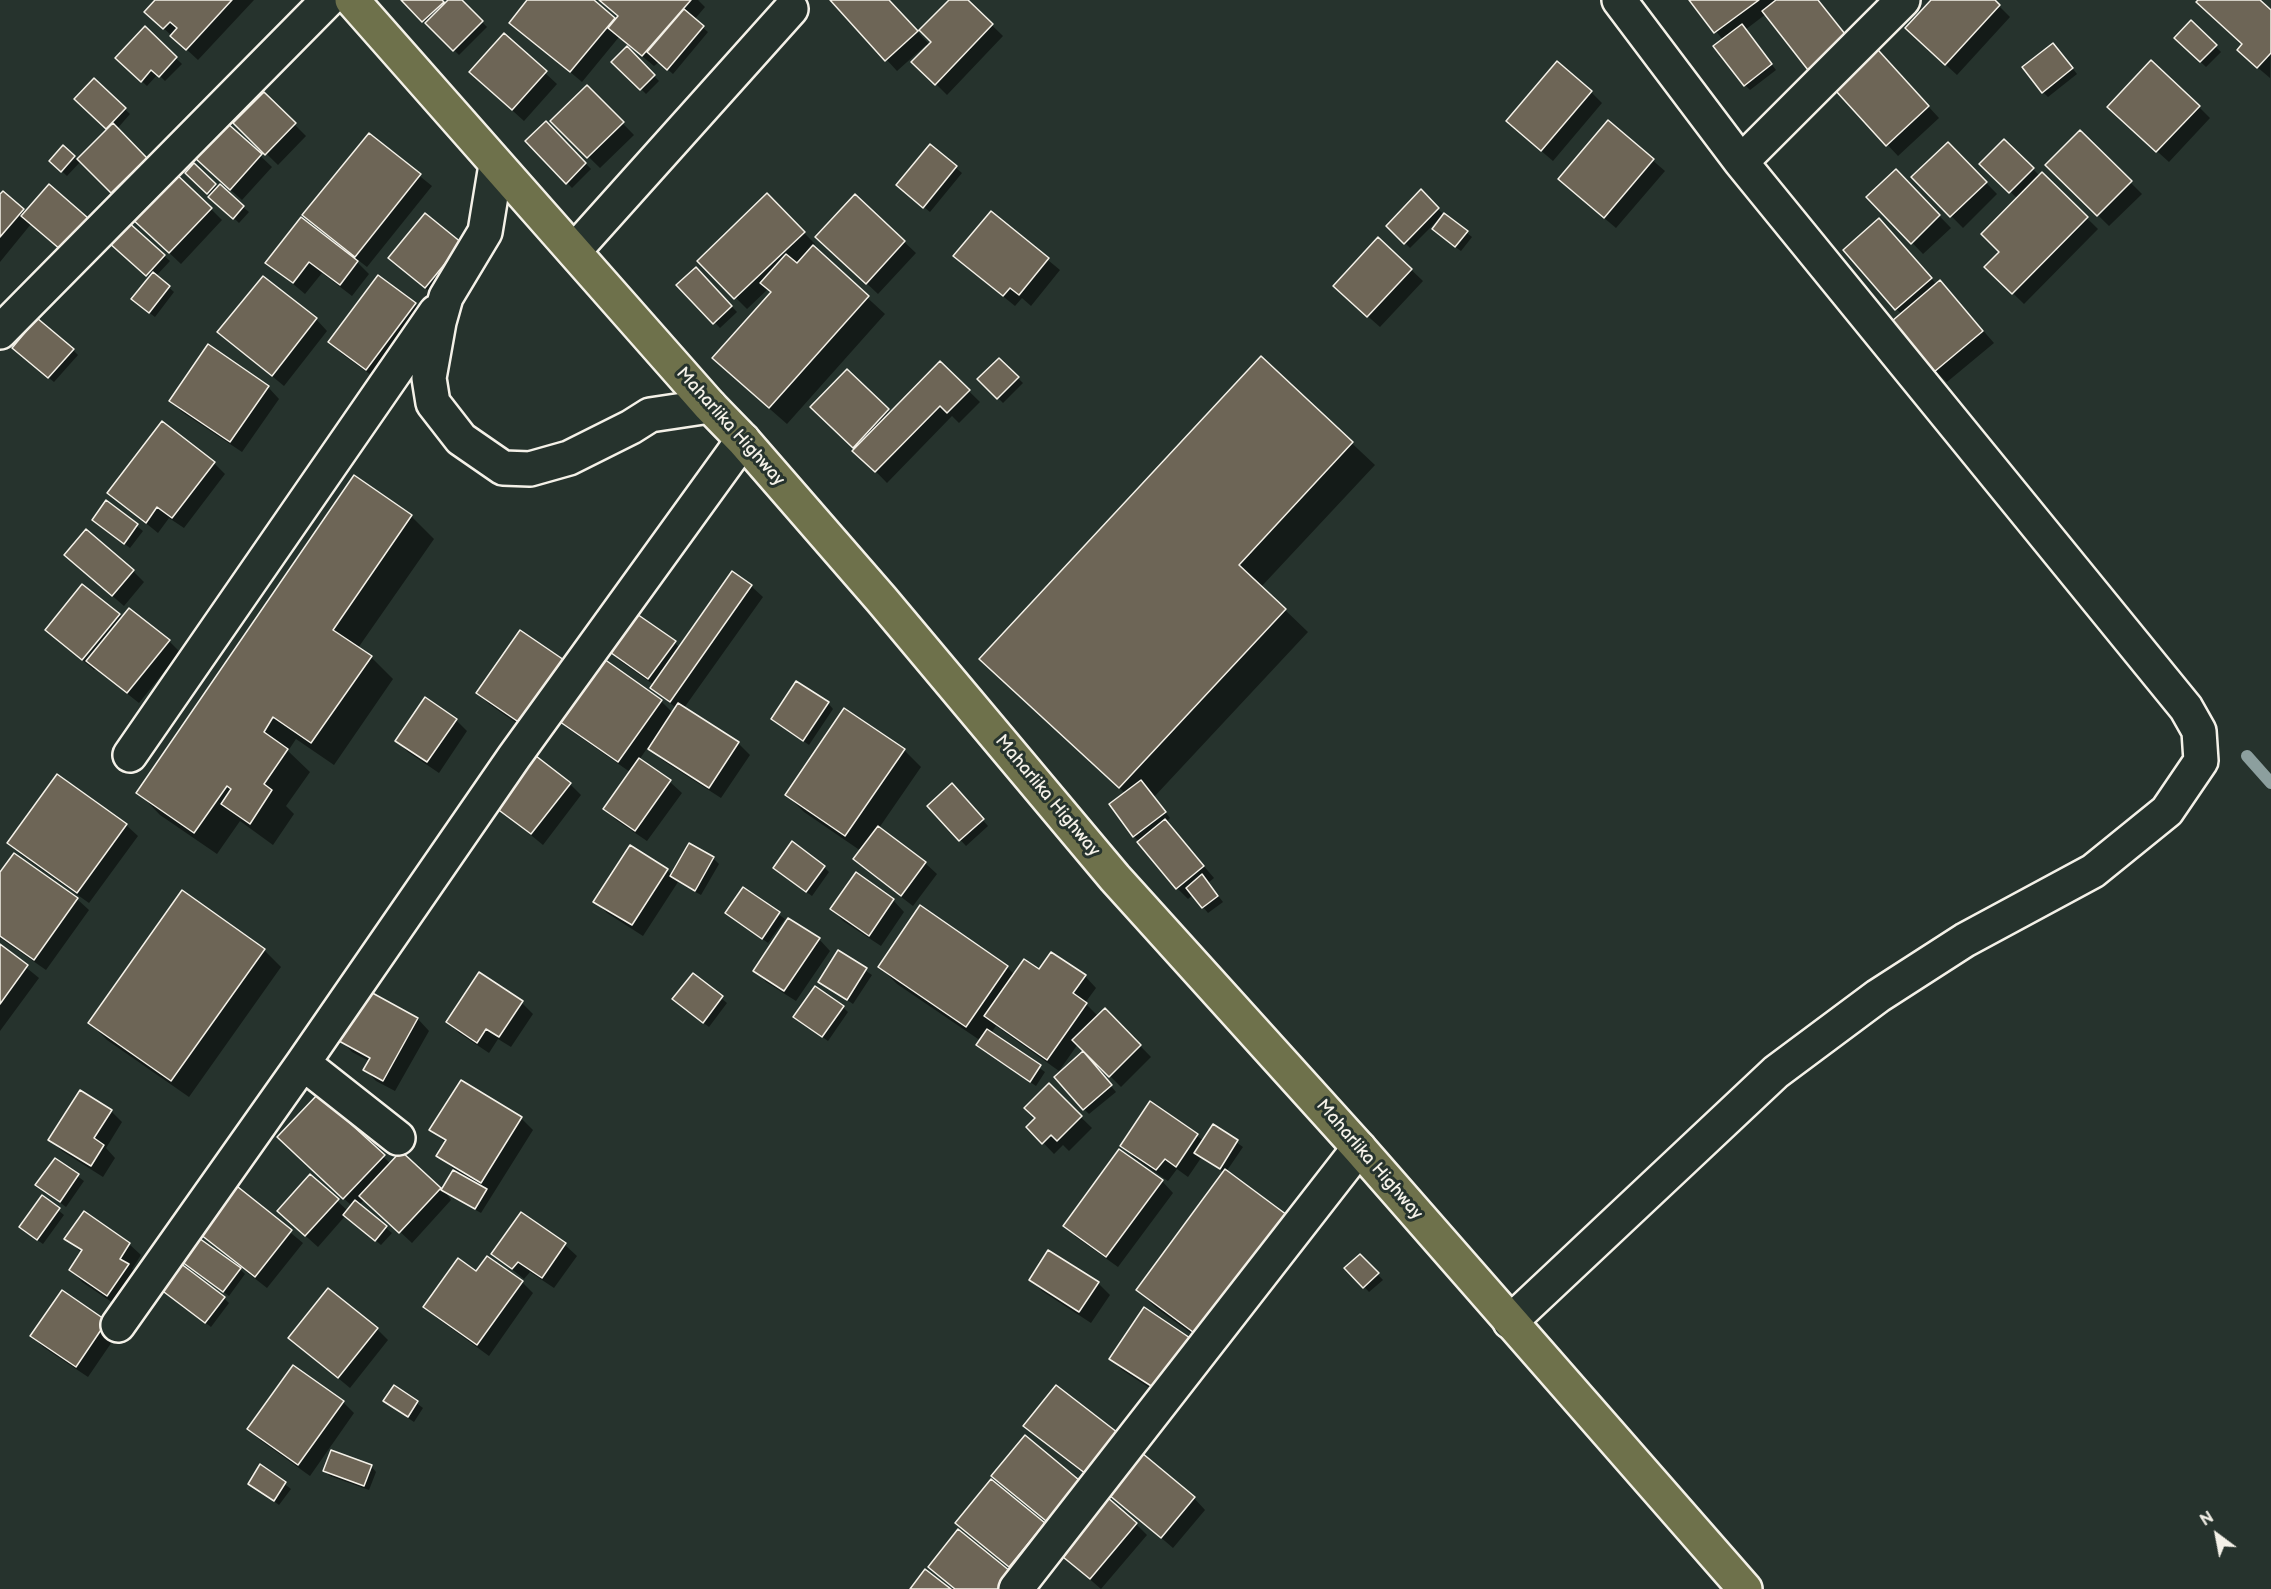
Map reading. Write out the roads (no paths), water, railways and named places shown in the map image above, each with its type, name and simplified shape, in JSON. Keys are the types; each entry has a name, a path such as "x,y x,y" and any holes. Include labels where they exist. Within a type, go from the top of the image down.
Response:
{"main road":[{"name":"Maharlika Highway","path":"352,0 710,406 744,440 882,600 1115,878 1359,1148 1744,1589"}],"street":[{"path":"0,332 328,0"},
{"path":"1510,1322 1776,1072 1878,996 1965,940 2093,871 2167,811 2201,761 2199,731 2186,708 1741,162 1619,0"},
{"path":"1741,162 1904,0"},
{"path":"574,251 791,9"},
{"path":"130,755 446,297 485,232 496,165"},
{"path":"446,297 429,378 434,403 461,439 503,468 530,469 568,458 631,427 650,415 710,406"},
{"path":"118,1325 303,1063 514,757 744,440"},
{"path":"303,1063 398,1138"},
{"path":"1016,1589 1359,1148"}],"waterway":[{"path":"2247,756 2271,783"}]}
